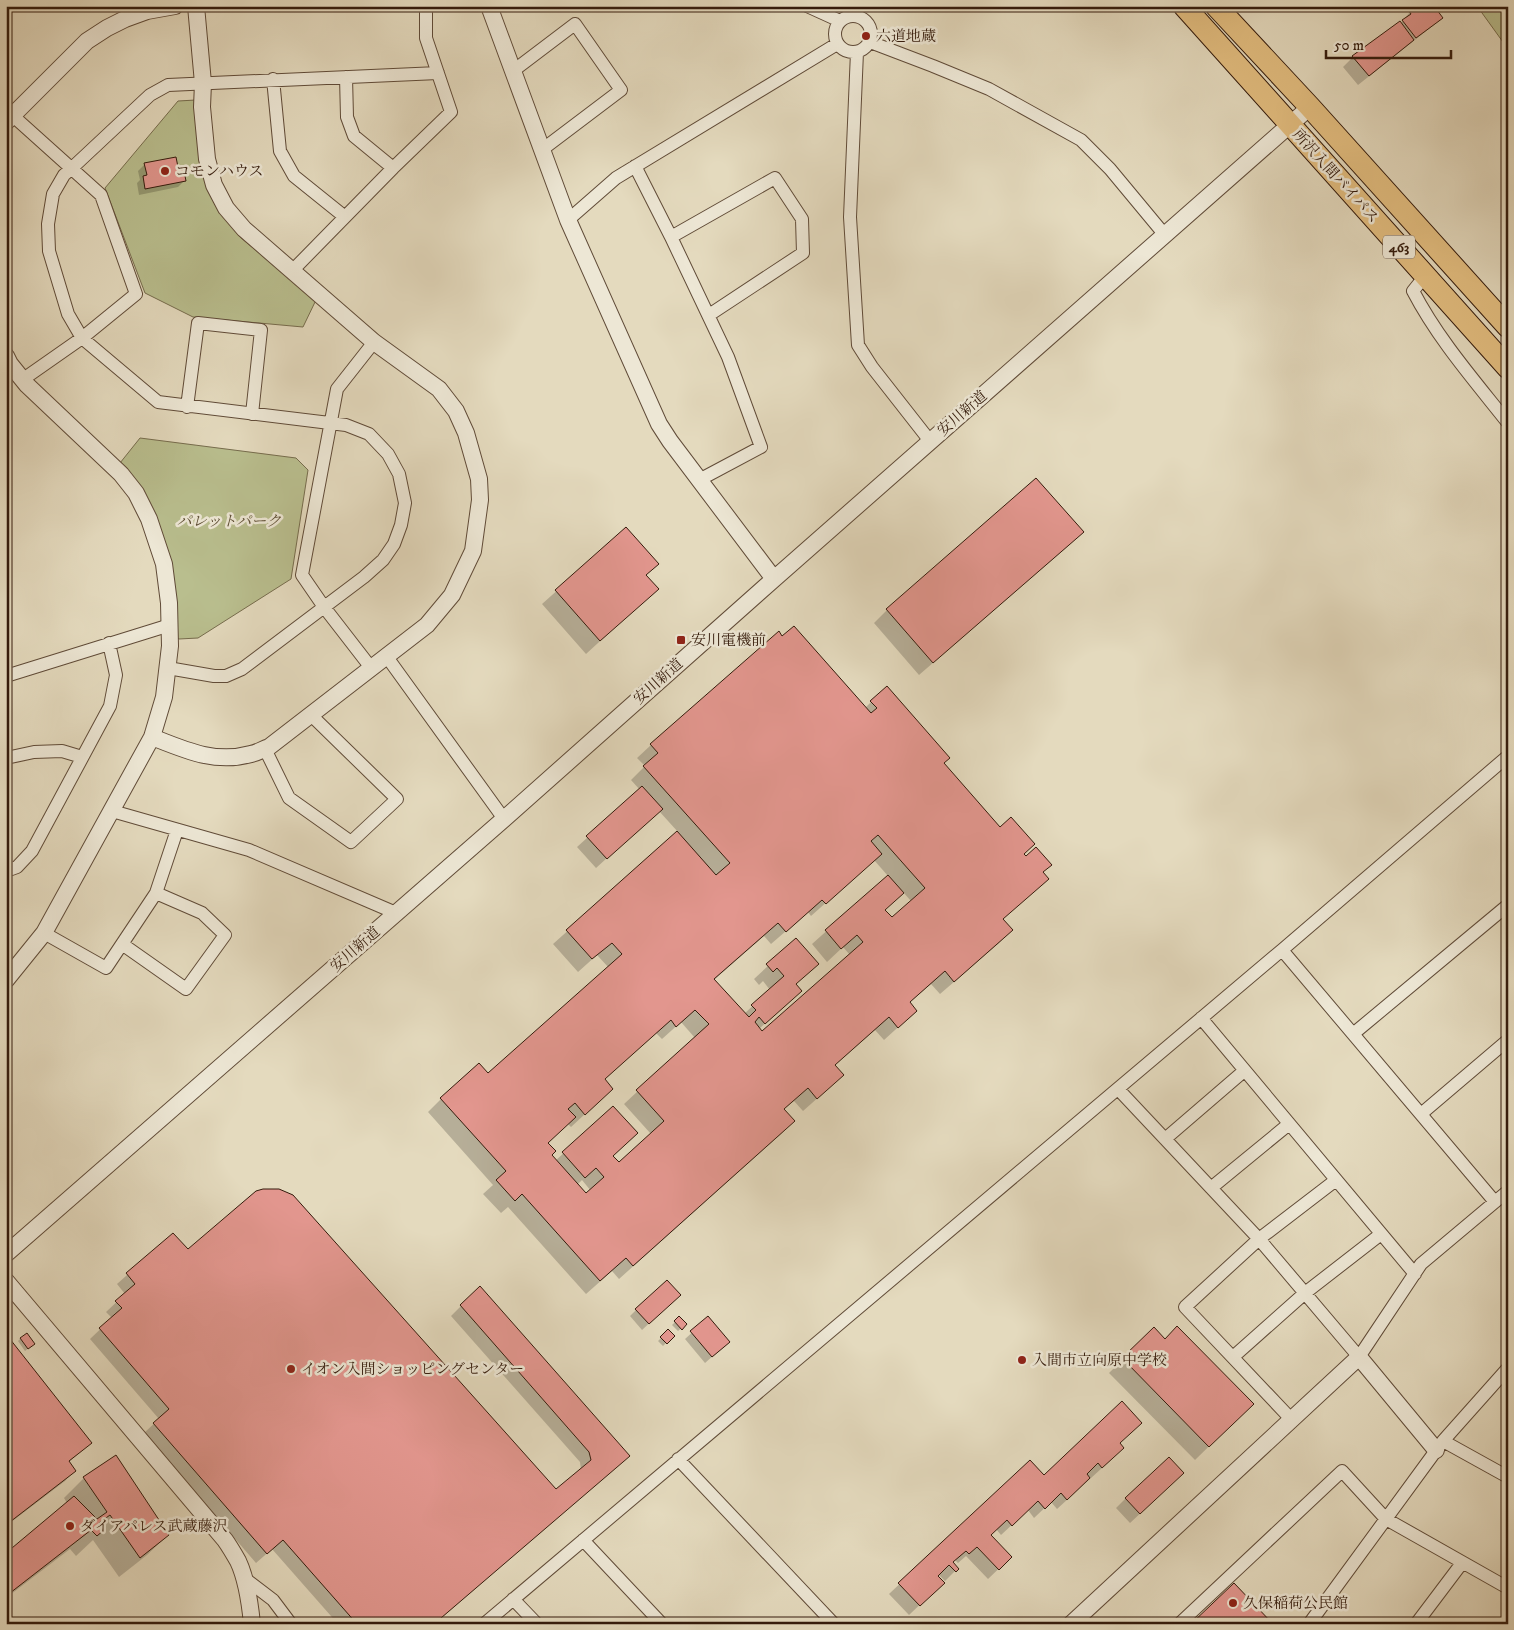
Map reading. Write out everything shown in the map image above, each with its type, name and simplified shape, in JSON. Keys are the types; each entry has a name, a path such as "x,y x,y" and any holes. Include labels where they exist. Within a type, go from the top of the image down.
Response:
{"highway":[{"name":"所沢入間バイパス","path":"1184,6 1508,368"},
{"name":"所沢入間バイパス","path":"1216,6 1310,107 1508,327"}],"street":[{"path":"22,380 82,338 136,294 101,195 72,168 9,119 87,41 125,19 147,11 175,6"},
{"path":"152,737 193,753 210,757 232,757 251,754 269,747 427,625 452,595 473,552 480,500 479,478 466,433 456,410 439,389 374,342 244,229 226,208 214,185 207,159 196,6"},
{"path":"292,271 451,112 426,38 426,6"},
{"path":"489,6 568,220 659,424 698,480 774,579"},
{"path":"808,6 840,21"},
{"path":"861,12 870,25 872,36 870,42 857,52 846,51 837,44 834,32 840,21 861,12"},
{"path":"513,71 575,24 621,90 542,149"},
{"path":"870,42 989,89 1080,140 1110,169 1164,234"},
{"path":"568,220 616,178 837,44"},
{"path":"857,52 850,217 858,345 872,367 930,441"},
{"path":"168,668 214,676 226,676 242,669 383,560 394,544 401,525 405,503 399,474 388,454 369,434 346,425 158,402 82,338 68,314 49,250 49,211 53,194 64,175 150,95 168,84 438,73"},
{"path":"346,77 347,117 354,136 393,168"},
{"path":"273,80 280,151 294,176 345,217"},
{"name":"安川新道","path":"6,1254 504,819 1310,107"},
{"path":"635,166 728,356 761,447 698,480"},
{"path":"671,237 775,178 802,219 803,253 709,315"},
{"path":"1425,276 1413,291 1425,314 1508,423"},
{"path":"187,407 198,323 261,330 252,414"},
{"path":"372,669 302,575 337,389 374,342"},
{"path":"6,356 22,380 121,474 136,493 149,519 164,564 170,625 170,646 164,697 152,737 44,933 7,978"},
{"path":"6,676 170,625"},
{"path":"6,870 17,867 32,851 110,706 116,675 109,644"},
{"path":"387,657 504,819"},
{"path":"265,749 289,798 351,842 397,799 312,715"},
{"path":"6,758 34,752 62,751 82,757"},
{"path":"484,1624 1282,950 1508,756"},
{"path":"112,811 249,850 396,913"},
{"path":"44,933 106,968 156,893 177,830"},
{"path":"122,944 186,989 225,935 202,913 156,893"},
{"path":"1353,1034 1508,905"},
{"path":"1282,950 1495,1202"},
{"path":"1201,1018 1415,1274"},
{"path":"1421,1114 1508,1040"},
{"path":"1165,1139 1244,1071"},
{"path":"1118,1089 1259,1239 1359,1357 1440,1445 1508,1477"},
{"path":"1211,1188 1289,1124"},
{"path":"1292,1420 1185,1306 1259,1239 1336,1180"},
{"path":"1071,1624 1359,1357 1421,1264 1508,1190"},
{"path":"1233,1356 1305,1293 1381,1234"},
{"path":"6,1282 226,1540 238,1562 247,1587 252,1624"},
{"path":"1309,1624 1440,1445 1508,1368"},
{"path":"678,1459 834,1624"},
{"path":"1179,1624 1342,1471 1386,1519 1508,1588"},
{"path":"583,1540 662,1624"},
{"path":"1416,1624 1462,1562"},
{"path":"244,1578 273,1600 291,1624"},
{"path":"514,1599 537,1624"}],"green space":[{"path":"1477,6 1508,6 1508,49"},
{"path":"196,100 220,212 241,238 316,300 303,327 193,317 145,293 105,188 178,101"},
{"name":"パレットパーク","path":"140,438 296,458 308,470 291,579 198,638 179,639 175,636 175,612 120,463"}],"building":[{"path":"1416,6 1434,6 1443,18 1416,38 1402,20 1411,14 1409,11"},
{"path":"1400,21 1414,40 1369,76 1352,56"},
{"name":"コモンハウス","path":"176,157 178,167 183,166 186,181 145,189 143,176 147,175 144,163"},
{"path":"1036,478 1084,532 933,663 886,609"},
{"path":"626,527 659,564 646,575 659,589 600,641 555,590"},
{"path":"794,626 871,713 877,708 870,701 887,686 950,758 944,763 1000,827 1011,817 1035,844 1024,854 1026,856 1036,847 1052,865 1043,872 1049,879 1003,919 1013,930 954,982 945,971 910,1002 917,1011 898,1028 889,1017 835,1065 844,1075 817,1099 808,1088 784,1109 795,1121 633,1266 626,1258 600,1281 522,1194 515,1201 496,1180 506,1171 440,1098 479,1063 488,1073 622,954 612,943 592,959 566,930 677,831 716,875 730,863 643,766 658,753 650,744 779,631 782,636","holes":["878,835 925,888 892,917 885,910 904,893 888,875 825,930 841,949 857,935 863,942 762,1031 755,1022 759,1017 765,1024 802,991 796,984 819,964 796,938 766,964 773,972 777,968 784,976 751,1005 756,1010 749,1017 714,979 778,923 786,932 822,900 826,904 882,854 871,841","695,1010 709,1024 636,1090 664,1121 619,1162 613,1156 638,1133 613,1106 562,1152 585,1178 596,1168 604,1177 586,1193 552,1155 556,1151 548,1143 576,1117 568,1109 575,1103 585,1115 613,1089 605,1079 671,1020 676,1027"]},
{"path":"642,786 663,809 607,859 586,836"},
{"name":"イオン入間ショッピングセンター","path":"279,1189 293,1195 556,1489 591,1460 589,1452 460,1305 480,1286 630,1456 434,1624 357,1624 283,1540 267,1554 153,1423 169,1409 99,1328 122,1308 115,1301 135,1284 126,1273 173,1233 188,1249 256,1191"},
{"path":"667,1280 681,1295 649,1324 635,1309"},
{"path":"679,1316 687,1324 682,1330 674,1321"},
{"path":"708,1316 730,1342 712,1357 690,1331"},
{"path":"1177,1326 1254,1404 1209,1447 1122,1358 1154,1327 1165,1339"},
{"path":"668,1329 675,1336 667,1344 660,1337"},
{"path":"27,1333 35,1344 28,1349 20,1338"},
{"path":"6,1334 92,1443 69,1461 76,1471 6,1525"},
{"path":"1122,1401 1142,1423 1120,1443 1124,1448 1102,1468 1098,1463 1087,1474 1090,1478 1067,1500 1061,1493 1045,1509 1038,1501 1012,1526 1007,1520 991,1535 1012,1557 999,1570 977,1547 969,1554 966,1551 953,1562 959,1569 956,1572 949,1565 938,1576 945,1583 920,1606 898,1583 1030,1460 1044,1475"},
{"name":"ダイアパレス武蔵藤沢","path":"116,1455 169,1535 140,1558 110,1515 99,1523 105,1529 97,1536 91,1530 10,1593 6,1589 6,1553 74,1496 97,1519 107,1512 83,1477"},
{"path":"1169,1457 1184,1473 1140,1514 1125,1498"},
{"name":"久保稲荷公民館","path":"1234,1583 1273,1624 1191,1624"}],"place":[{"name":"六道地蔵","path":"866,36"},
{"name":"コモンハウス","path":"165,171"},
{"name":"安川電機前","path":"681,640"},
{"name":"入間市立向原中学校","path":"1022,1360"},
{"name":"イオン入間ショッピングセンター","path":"291,1369"},
{"name":"ダイアパレス武蔵藤沢","path":"70,1526"},
{"name":"久保稲荷公民館","path":"1233,1603"}]}
